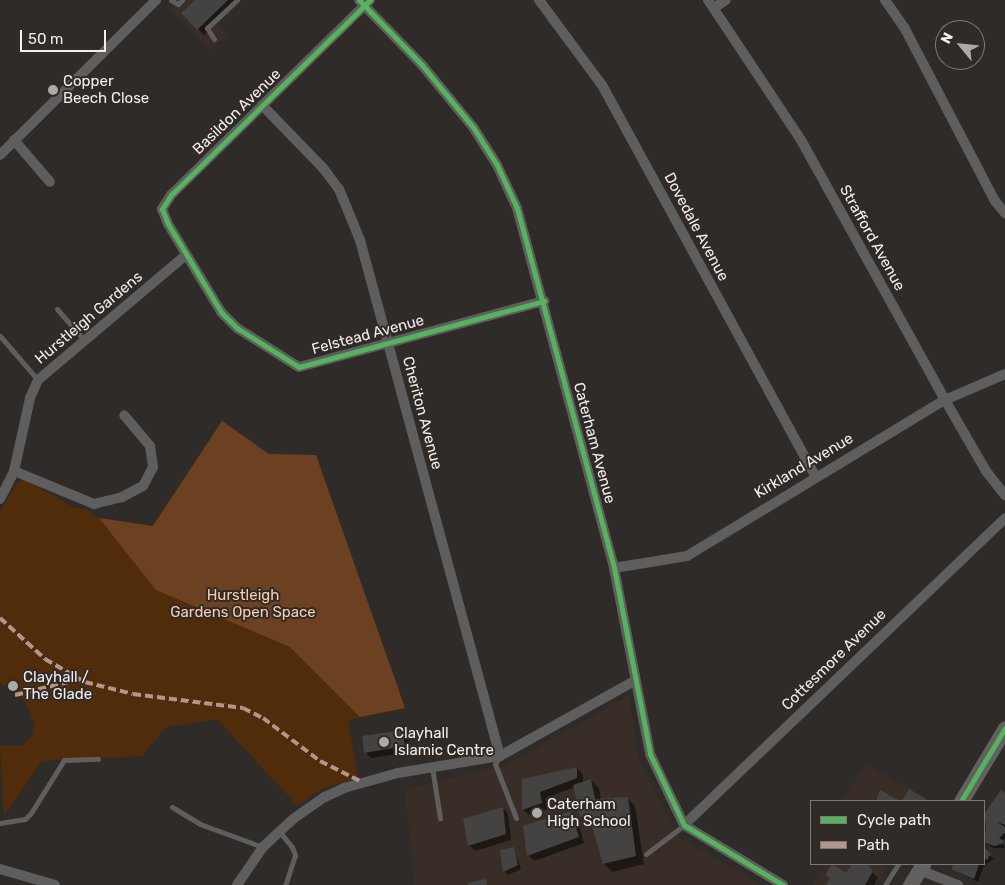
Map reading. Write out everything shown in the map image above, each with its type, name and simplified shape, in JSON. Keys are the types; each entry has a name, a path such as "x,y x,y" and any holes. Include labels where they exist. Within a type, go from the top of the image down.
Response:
{"street":[{"path":"0,155 156,0"},
{"name":"Dovedale Avenue","path":"539,0 602,85 815,476"},
{"path":"711,4 726,0"},
{"path":"885,0 904,27 994,201 1005,213"},
{"name":"Basildon Avenue","path":"186,255 162,208 171,195 364,2"},
{"name":"Caterham Avenue","path":"364,2 422,65 473,127 497,165 517,208 544,301 614,568 634,682 650,754 684,825"},
{"name":"Strafford Avenue","path":"711,4 801,140 945,400 986,470 1005,495"},
{"name":"Cheriton Avenue","path":"262,105 323,168 339,189 360,240 386,342 500,756"},
{"path":"14,140 50,182"},
{"name":"Felstead Avenue","path":"186,255 221,312 237,328 299,367 386,342 544,301"},
{"name":"Hurstleigh Gardens","path":"0,499 14,471 30,398 38,380 186,255"},
{"name":"Kirkland Avenue","path":"614,568 687,556 815,476 945,400 1005,374"},
{"path":"14,471 94,504 122,497 143,486 153,467 150,446 124,415"},
{"name":"Cottesmore Avenue","path":"684,825 1005,518"},
{"path":"237,885 263,846 279,831 308,807 344,788 432,767 500,756 634,682"},
{"path":"962,800 1005,728"},
{"path":"684,825 783,885"},
{"path":"910,885 921,867 958,885"},
{"path":"0,869 55,885"}],"lane":[{"path":"171,0 178,4 182,0"},
{"path":"214,39 207,28 237,0"},
{"path":"57,308 85,341"},
{"path":"0,336 38,380"},
{"path":"500,756 495,764 516,818"},
{"path":"0,822 24,819 31,813 64,760 98,759"},
{"path":"432,767 440,818"},
{"path":"172,807 200,824 263,846"},
{"path":"646,854 684,825"},
{"path":"279,831 292,847 295,856 286,885"},
{"path":"885,885 897,865"}],"shaded area":[{"path":"179,0 243,0 218,24 228,35 210,50 170,9"},
{"name":"Caterham High School","path":"629,695 638,758 678,837 762,885 414,885 405,789 505,766"},
{"path":"867,765 929,800 840,800"},
{"path":"825,865 889,865 876,885 813,885"}],"green space":[{"name":"Hurstleigh Gardens Open Space","path":"222,421 269,454 316,455 405,708 348,720 358,778 322,789 297,805 217,719 166,727 142,756 42,761 4,816 0,746 22,746 31,738 35,724 25,701 0,683 0,512 18,482 25,480 73,507 88,510 99,518 152,526"},
{"path":"222,421 269,454 316,455 405,708 360,717 290,647 156,590 99,518 153,526"}],"building":[{"path":"195,0 228,0 197,30 181,13"},
{"path":"402,730 405,746 364,753 362,736"},
{"path":"577,767 577,778 540,792 542,803 522,810 522,779"},
{"path":"591,779 595,799 628,797 636,856 603,864 589,815 580,817 573,785"},
{"path":"909,789 927,800 903,800"},
{"path":"880,790 898,800 876,800"},
{"path":"1001,790 1005,793 1005,825 997,822 1005,827 1005,833 999,838 1004,841 1002,844 994,846 985,842 985,813"},
{"path":"503,807 506,834 468,846 463,819"},
{"path":"571,811 579,837 527,856 523,826"},
{"path":"514,847 518,865 503,872 500,850"},
{"path":"985,848 991,854 987,860 985,859"},
{"path":"831,865 846,873 851,865 868,865 873,871 865,885 826,885 830,878 825,875"},
{"path":"953,865 979,865 974,879 951,869"},
{"path":"486,879 487,885 468,885 468,883"}],"marked path":[{"path":"0,618 45,659 85,682 133,694 243,708 263,718 320,761 362,782"},
{"path":"15,695 80,679"}],"cycle path":[{"path":"359,0 422,65 473,127 497,165 517,208 614,568 650,754 684,825 783,885"},
{"path":"370,0 171,195 162,209 168,224 221,312 237,328 299,367 544,301"},
{"path":"962,800 1005,728"}],"place":[{"name":"Copper Beech Close","path":"53,90"},
{"name":"Clayhall / The Glade","path":"13,686"},
{"name":"Clayhall Islamic Centre","path":"384,742"},
{"name":"Caterham High School","path":"537,813"}]}
